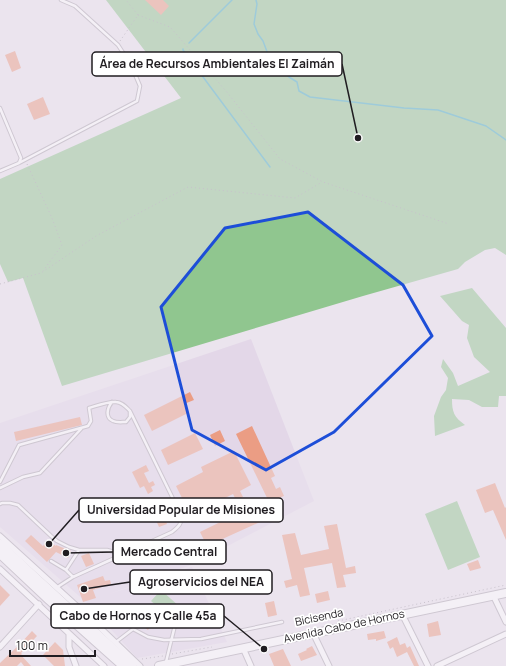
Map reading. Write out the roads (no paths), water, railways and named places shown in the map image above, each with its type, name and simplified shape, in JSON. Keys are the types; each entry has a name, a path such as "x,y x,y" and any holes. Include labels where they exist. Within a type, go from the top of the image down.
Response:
{"main road":[{"path":"0,544 57,598 123,666"},
{"path":"0,554 57,598 133,663"},
{"name":"Avenida Cabo de Hornos","path":"162,665 506,592"}],"street":[{"path":"0,536 56,588 57,598 46,611"},
{"path":"0,569 104,666"},
{"path":"494,595 506,622"},
{"path":"57,598 115,642 133,663 140,666"},
{"path":"0,647 39,604"},
{"path":"402,614 428,666"},
{"path":"313,633 329,666"},
{"path":"69,634 69,647 76,666"},
{"path":"437,666 506,634"},
{"path":"243,648 251,666"}],"lane":[{"path":"0,171 25,160 137,101 140,86 131,65 118,45 74,6 61,0"},
{"path":"0,108 21,158 19,163"},
{"path":"112,402 108,409 108,416 112,421 118,423 126,422 130,417 130,411"},
{"path":"0,482 19,444 88,426 91,421 89,408 116,402 130,411 179,511 181,521 178,527 172,532 73,577 56,588"},
{"path":"0,488 23,477 40,473 82,428"},
{"path":"0,504 10,503 18,505 57,541 69,547 79,550 107,550 123,554"},
{"path":"66,570 79,550"},
{"path":"51,561 66,570 73,577"},
{"path":"162,665 167,655 178,613"},
{"path":"115,642 133,629 148,637 164,640 201,639 282,622"}],"waterway":[{"path":"189,43 232,0"},
{"path":"256,0 257,4 254,24 258,34 263,41 269,57 289,77 297,82 299,91 310,97 404,108 438,110 486,126 506,140"},
{"path":"183,49 270,167"}],"place":[{"name":"Área de Recursos Ambientales El Zaimán","path":"358,138"},
{"name":"Universidad Popular de Misiones","path":"49,544"},
{"name":"Mercado Central","path":"66,553"},
{"name":"Agroservicios del NEA","path":"84,589"},
{"name":"Cabo de Hornos y Calle 45a","path":"264,649"}]}
